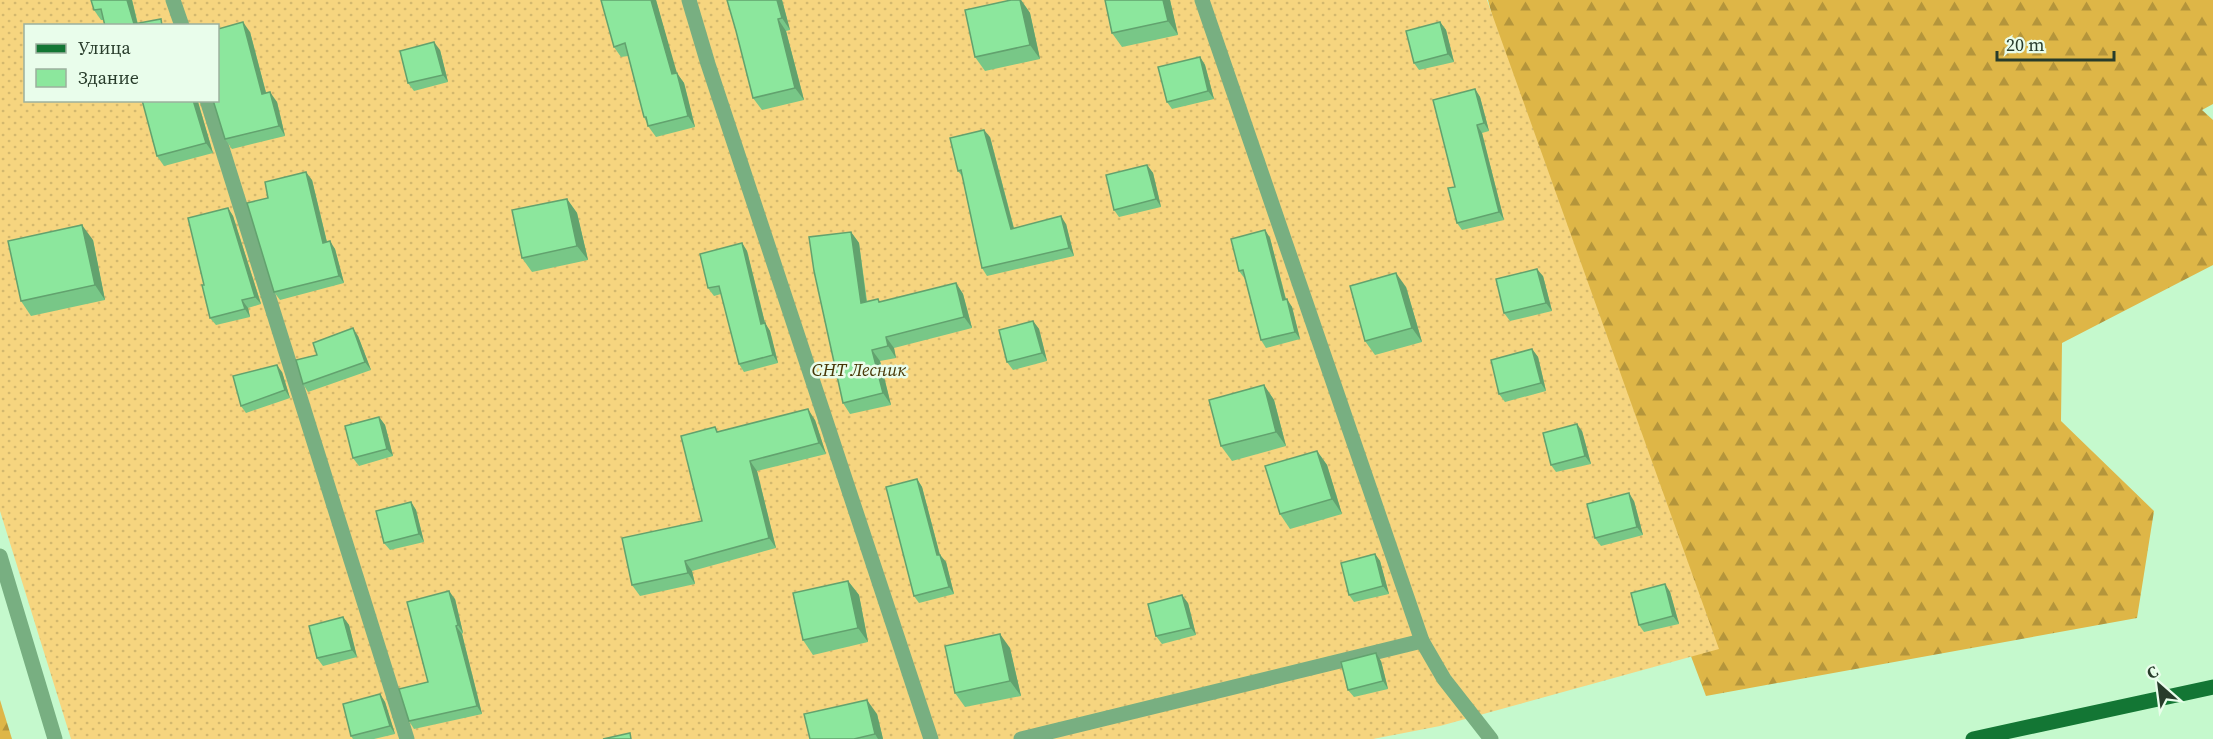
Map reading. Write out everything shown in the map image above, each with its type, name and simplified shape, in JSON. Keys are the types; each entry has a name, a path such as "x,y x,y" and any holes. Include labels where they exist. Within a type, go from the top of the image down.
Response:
{"main road":[{"path":"1973,739 2213,687"}],"street":[{"path":"173,0 181,24"},
{"path":"689,0 708,64 931,739"},
{"path":"1202,0 1422,641 1444,679 1491,739"},
{"path":"208,102 407,739"},
{"path":"0,556 56,739"},
{"path":"1021,739 1422,641"}],"green space":[{"name":"СНТ Лесник","path":"0,0 1487,0 1719,649 1440,726 1373,739 71,739 0,511"},
{"path":"1488,0 2213,0 2213,104 2202,110 2213,120 2213,265 2062,343 2061,421 2154,511 2137,618 1706,696 1588,384"},
{"path":"0,700 12,739 0,739"}],"building":[{"path":"91,0 127,0 134,24 105,24 101,9 94,10"},
{"path":"601,0 651,0 672,74 677,73 688,116 648,126 625,43 614,47"},
{"path":"727,0 777,0 782,18 778,19 795,88 753,98"},
{"path":"1020,0 1030,45 975,57 965,10"},
{"path":"1105,0 1163,0 1168,21 1112,33"},
{"path":"161,19 162,24 134,24"},
{"path":"243,22 262,94 270,92 279,126 225,139 214,102 219,102 219,29"},
{"path":"1440,22 1448,54 1414,63 1406,31"},
{"path":"434,42 443,75 408,83 400,51"},
{"path":"1200,57 1208,91 1167,102 1158,67"},
{"path":"1475,89 1484,123 1477,125 1499,212 1457,223 1448,188 1455,187 1433,100"},
{"path":"143,102 194,102 206,143 157,156"},
{"path":"984,130 1011,229 1061,216 1069,248 982,268 961,170 958,171 950,138"},
{"path":"1147,165 1156,199 1114,210 1106,175"},
{"path":"306,172 323,243 330,241 339,276 274,292 247,203 268,198 265,182"},
{"path":"567,199 577,246 522,258 512,210"},
{"path":"228,208 255,297 242,300 245,309 210,318 188,218"},
{"path":"82,225 95,285 21,301 8,241"},
{"path":"1265,230 1283,300 1287,299 1295,332 1261,340 1243,270 1239,271 1231,239"},
{"path":"851,232 861,303 878,299 879,302 956,283 964,317 886,337 888,346 872,350 883,393 843,403 814,271 809,237"},
{"path":"742,243 761,324 765,323 773,355 739,364 719,286 708,288 700,254"},
{"path":"1537,269 1546,303 1504,313 1496,279"},
{"path":"1396,273 1412,328 1365,341 1350,286"},
{"path":"1033,321 1042,353 1007,362 999,330"},
{"path":"353,328 365,362 303,384 296,360 317,355 313,343"},
{"path":"1532,349 1541,383 1499,394 1491,360"},
{"path":"277,365 285,390 241,406 233,376"},
{"path":"1264,385 1276,432 1221,446 1209,400"},
{"path":"808,409 819,443 750,461 769,538 685,561 688,573 632,585 622,538 702,521 681,436 715,427 717,432"},
{"path":"379,417 387,449 353,458 345,426"},
{"path":"1577,424 1585,456 1551,465 1543,433"},
{"path":"1317,451 1332,499 1280,514 1265,466"},
{"path":"917,479 937,555 940,555 949,587 914,596 886,487"},
{"path":"1629,493 1637,527 1595,538 1587,504"},
{"path":"411,502 419,534 384,543 376,511"},
{"path":"1375,554 1383,586 1349,595 1341,563"},
{"path":"848,581 858,628 803,640 793,593"},
{"path":"1665,584 1673,616 1639,625 1631,593"},
{"path":"449,591 477,706 409,721 399,689 428,682 407,602"},
{"path":"1182,595 1191,628 1156,636 1148,604"},
{"path":"343,617 352,650 317,658 309,626"},
{"path":"1000,634 1010,681 955,693 945,646"},
{"path":"1376,653 1383,681 1348,690 1341,662"},
{"path":"380,694 390,726 351,736 343,704"},
{"path":"867,700 875,734 854,739 810,739 804,714"},
{"path":"630,733 631,739 603,739"}]}
